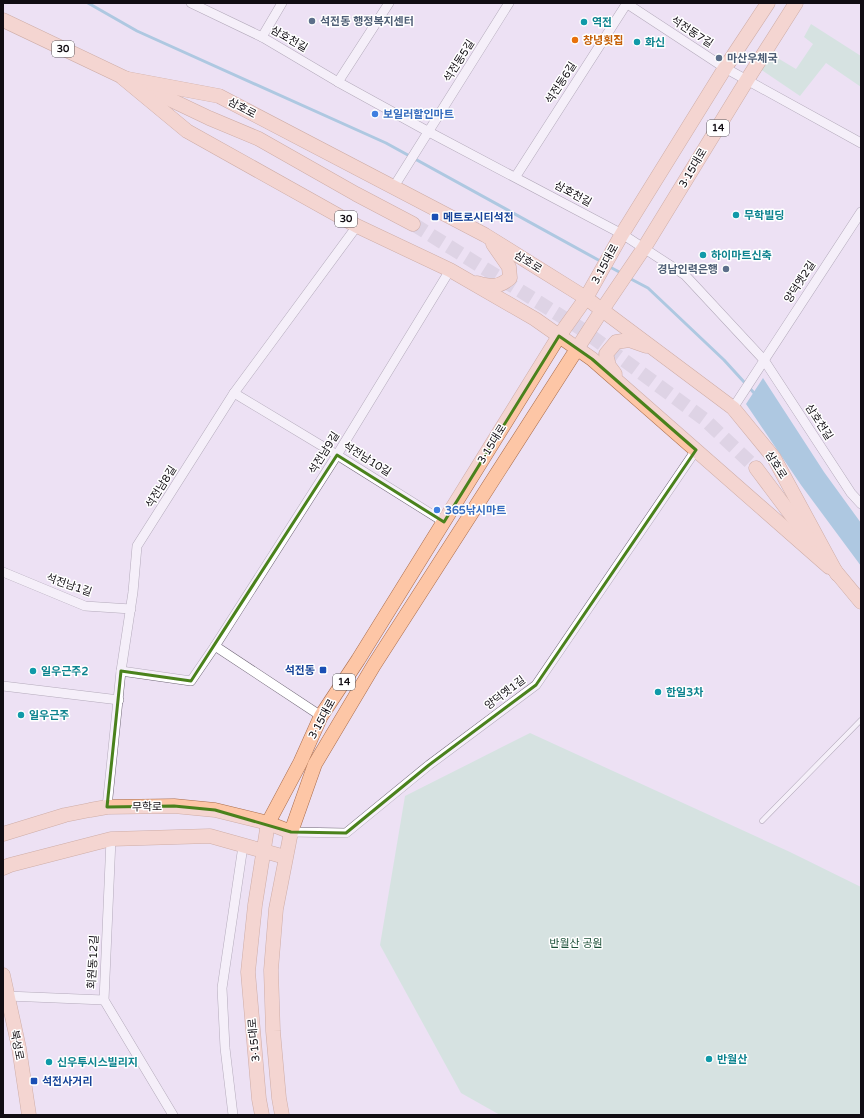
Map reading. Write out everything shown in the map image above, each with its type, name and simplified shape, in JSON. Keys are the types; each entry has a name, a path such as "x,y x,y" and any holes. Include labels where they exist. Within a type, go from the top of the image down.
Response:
{"main road":[{"name":"14","path":"621,236 725,68 768,3"},
{"name":"3·15대로","path":"643,250 796,3"},
{"name":"삼호로","path":"3,20 122,78 259,139 356,194 413,224"},
{"name":"삼호로","path":"122,78 219,96 396,184 605,305 654,348 736,404 774,458 837,574"},
{"name":"삼호로","path":"122,78 187,131 357,226 450,270 535,319 592,359 837,574"},
{"path":"469,281 491,286 502,285 510,278 509,267 500,252 485,235"},
{"name":"3.15대로","path":"588,294 621,236"},
{"name":"3.15대로","path":"605,305 643,250"},
{"name":"3·15대로","path":"262,1115 259,1099 248,972 255,905 268,823 300,763 321,716 358,660 559,336 588,294"},
{"name":"3·15대로","path":"282,1115 273,1031 271,970 276,909 290,832 315,764 370,672 605,305"},
{"path":"623,386 609,366 606,354 616,342 629,340 654,348"},
{"name":"삼호로","path":"756,468 837,574 861,602"},
{"name":"무학로","path":"3,834 65,815 107,807 174,806 215,810 268,823 290,832"},
{"path":"3,868 111,839 210,836 285,857"},
{"name":"북성로","path":"3,975 19,1048 29,1115"}],"street":[{"name":"삼호천길","path":"191,3 262,37 427,135 516,176 621,236 685,275 762,363 851,492 861,504"},
{"path":"262,37 282,3"},
{"path":"338,82 389,3"},
{"name":"석전동5길","path":"396,184 509,3"},
{"name":"석전동7길","path":"627,3 725,68 861,143"},
{"name":"석전동6길","path":"516,176 627,3"},
{"name":"양덕옛2길","path":"736,404 861,212"},
{"name":"석전남8길","path":"107,807 121,671 131,609 138,546 234,393 357,226"},
{"name":"석전남9길","path":"121,671 191,681 337,455 450,270"},
{"name":"석전남10길","path":"234,393 444,522"},
{"name":"양덕옛1길","path":"290,832 346,833 430,765 536,685 696,450"},
{"name":"석전남1길","path":"3,572 85,606 131,609"},
{"path":"215,646 321,716"},
{"path":"3,686 119,700"},
{"name":"회원동12길","path":"111,839 104,1000 173,1115"},
{"path":"232,1115 225,1048 222,988 243,846"},
{"path":"7,996 104,1000"}],"lane":[{"path":"762,821 861,720"}],"highlighted area":[{"path":"559,336 592,359 696,450 536,685 429,765 346,833 291,832 215,810 174,806 107,807 121,671 191,681 337,455 444,522"}],"green space":[{"path":"811,24 861,56 861,87 826,63 800,96 760,69 771,54 796,69 813,44 804,37"},
{"name":"반월산 공원","path":"530,733 790,852 861,887 861,1115 500,1115 461,1093 380,945 405,796"}],"water":[{"path":"763,378 824,472 861,523 861,566 801,485 746,404"}],"waterway":[{"path":"88,3 137,31 386,143 602,262"},
{"path":"608,266 623,274"},
{"path":"629,278 648,288 724,360 755,394"}],"tunnel":[{"path":"413,224 580,328 704,419 756,468"}],"place":[{"name":"석전동 행정복지센터","path":"312,21"},
{"name":"역전","path":"584,22"},
{"name":"창녕횟집","path":"575,40"},
{"name":"화신","path":"637,42"},
{"name":"마산우체국","path":"719,58"},
{"name":"보일러할인마트","path":"375,114"},
{"name":"무학빌딩","path":"736,215"},
{"name":"메트로시티석전","path":"435,217"},
{"name":"하이마트신축","path":"703,255"},
{"name":"경남인력은행","path":"726,269"},
{"name":"365낚시마트","path":"437,510"},
{"name":"석전동","path":"323,670"},
{"name":"일우근주2","path":"33,671"},
{"name":"한일3차","path":"658,692"},
{"name":"일우근주","path":"21,715"},
{"name":"반월산","path":"709,1059"},
{"name":"신우투시스빌리지","path":"49,1062"},
{"name":"석전사거리","path":"34,1081"}]}
